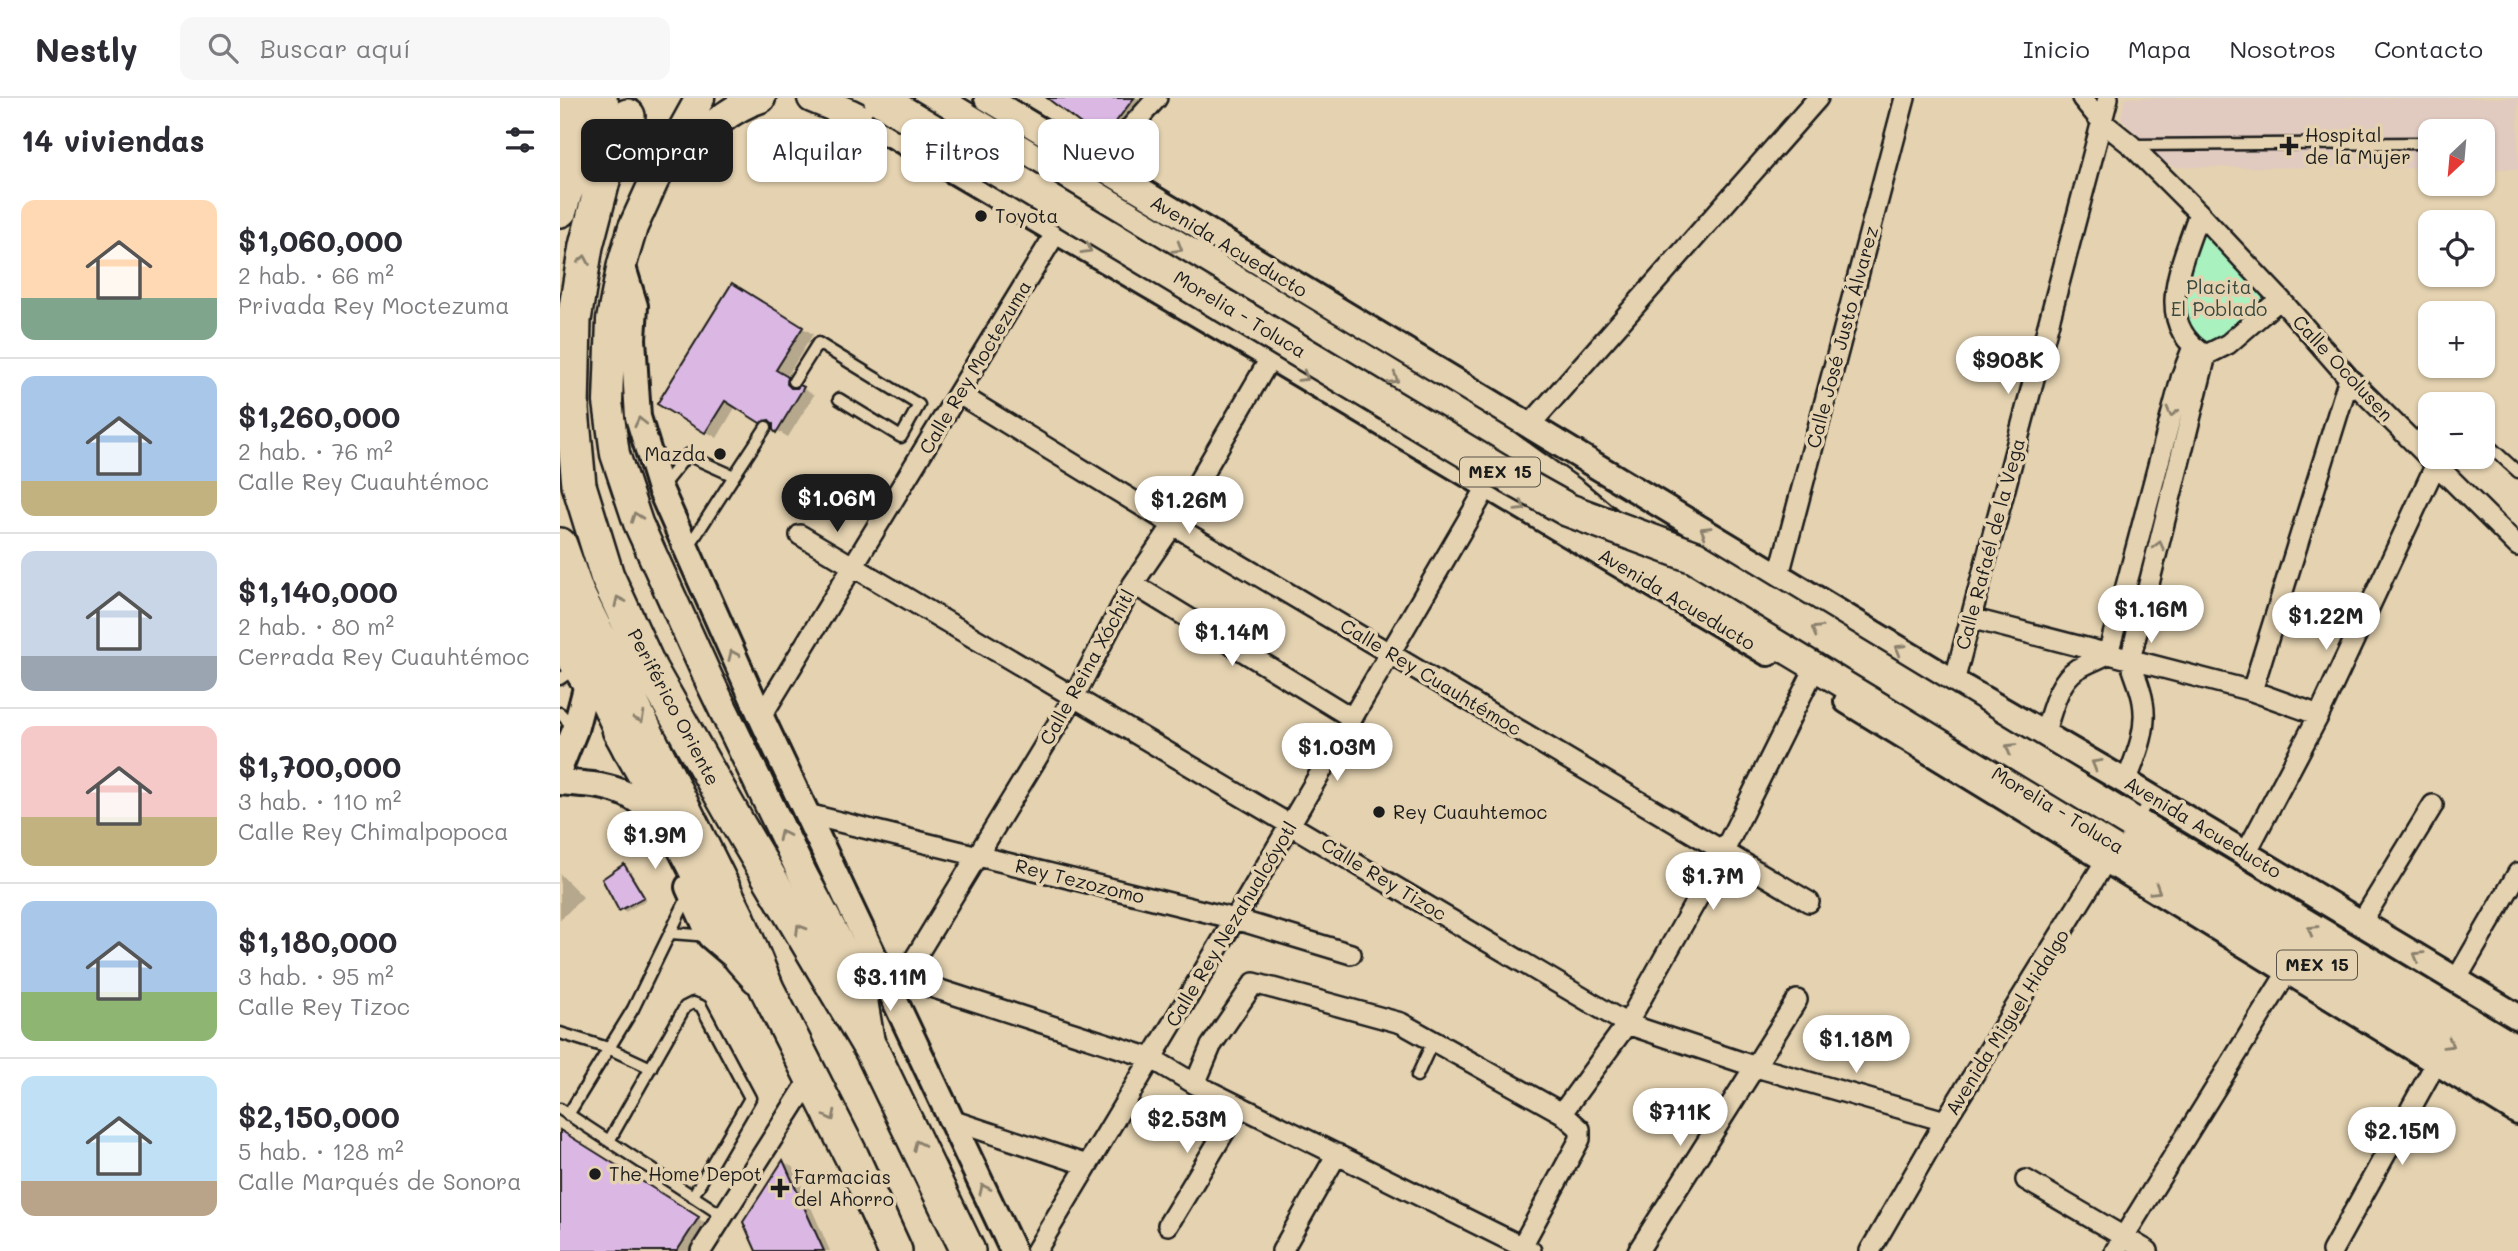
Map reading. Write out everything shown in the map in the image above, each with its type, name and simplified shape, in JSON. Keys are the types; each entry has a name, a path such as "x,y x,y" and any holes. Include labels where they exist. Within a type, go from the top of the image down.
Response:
{"highway":[{"path":"560,210 565,192 606,107"},
{"name":"Periférico Oriente","path":"606,107 604,177 586,246 574,320 572,410 579,485 607,576 650,669 738,826 872,1051 968,1251"},
{"name":"Periférico Oriente","path":"560,545 577,593 738,918 767,989 852,1157 895,1251"}],"main road":[{"path":"560,105 564,98"},
{"path":"679,119 683,98"},
{"path":"688,119 700,98"},
{"path":"720,119 746,103 761,98"},
{"path":"812,98 861,119"},
{"name":"Morelia - Toluca","path":"879,98 1509,477 1569,510 1695,557 2118,842 2518,1053"},
{"name":"Morelia - Toluca","path":"932,98 1506,447 1573,495 1627,540 1752,626 2118,842 2518,1085"},
{"path":"560,161 606,107"},
{"path":"654,182 633,227 622,264 611,320 608,402 615,454 647,545 803,875 883,979 872,1051"},
{"path":"560,599 629,749 738,960 767,989"},
{"path":"560,640 575,677 629,749"}],"street":[{"name":"Avenida Acueducto","path":"829,98 865,119"},
{"name":"Avenida Acueducto","path":"987,98 1038,130"},
{"path":"1138,119 1157,98"},
{"path":"1529,426 1818,98"},
{"name":"Calle José Justo Álvarez","path":"1779,575 1905,98"},
{"name":"Calle Ocolusen","path":"2082,98 2101,121 2131,145 2199,213 2350,378 2418,447"},
{"name":"Calle Rafaél de la Vega","path":"1954,682 2109,99"},
{"name":"Avenida Acueducto","path":"887,132 1810,678 2118,842 2288,971 2518,1112"},
{"name":"Avenida Acueducto","path":"1123,182 1954,682 2044,733 2518,1017"},
{"path":"2199,213 2175,293 2176,319 2180,332 2200,351"},
{"name":"Calle Rey Moctezuma","path":"761,718 1057,231"},
{"path":"622,264 635,306 633,339 638,417 660,489 761,718 1013,1251"},
{"path":"2044,733 2057,696 2067,679 2077,670 2108,654 2182,375 2200,351 2228,344 2280,299"},
{"path":"2130,660 2200,351"},
{"name":"Calle Reina Xóchitl","path":"883,979 977,855 1074,697 1133,584 1173,525 1271,357"},
{"path":"2252,691 2350,378"},
{"name":"Calle Rey Cuauhtémoc","path":"959,394 1173,525 1809,902"},
{"path":"2246,853 2319,715 2434,469"},
{"name":"Calle Ocolusen","path":"2441,469 2518,547"},
{"name":"Calle Rey Nezahualcóyotl","path":"1036,1251 1236,919 1487,487"},
{"name":"Calle Rey Tizoc","path":"800,535 1626,1024 1756,1067 1945,1121"},
{"path":"1133,584 1352,718"},
{"path":"1970,618 2252,691 2319,715"},
{"name":"Avenida Miguel Hidalgo","path":"1870,1251 1945,1121 2118,842 2136,788 2144,722 2143,702 2130,660"},
{"path":"560,767 575,677"},
{"path":"1562,1113 1626,1024 1723,853 1810,678"},
{"path":"560,782 600,785 625,792 641,803 656,819 710,936 738,960"},
{"path":"2361,923 2433,805"},
{"name":"Rey Tezozomo","path":"807,814 1236,919 1350,954"},
{"path":"2456,980 2518,873"},
{"path":"2120,1244 2288,971"},
{"path":"883,979 1151,1058 1195,1084 1240,1107 1526,1249 1580,1139 1580,1129 1562,1113 1401,1023 1254,983 1211,1046 1195,1084"},
{"path":"1639,1251 1797,1000"},
{"path":"2332,1251 2436,1063"},
{"path":"701,1251 811,1078"},
{"path":"1168,1225 1240,1107"},
{"path":"951,1120 1087,1165"},
{"path":"1282,1251 1337,1154"},
{"path":"2026,1180 2120,1244 2148,1251"}],"lane":[{"path":"2131,145 2418,143"},
{"path":"794,381 818,343 919,405 901,437 839,399"},
{"path":"687,549 766,426"},
{"path":"2412,441 2418,436"},
{"path":"2495,451 2518,472"},
{"path":"660,489 687,455 734,477"},
{"path":"690,891 633,1009 564,1112 723,1216"},
{"path":"671,933 710,936"},
{"path":"609,1141 685,1007 693,1003 701,1006 750,1098 693,1196"},
{"path":"560,1033 608,1048 651,1068"},
{"path":"1417,1076 1433,1041"}],"shaded area":[{"name":"Hospital de la Mujer","path":"2125,98 2518,98 2518,169 2496,169 2496,119 2418,119 2418,168 2176,167 2161,161 2121,118"}],"green space":[{"name":"Placita El Poblado","path":"2206,229 2273,301 2213,344 2197,337 2187,326 2183,312 2185,279 2199,231"}],"building":[{"path":"1047,98 1134,98 1118,119 1074,119"},
{"path":"732,283 803,327 776,370 788,377 787,384 791,388 800,385 804,387 776,433 769,420 760,423 725,401 705,433 657,404"},
{"path":"624,864 644,897 619,911 602,879"},
{"name":"The Home Depot","path":"560,1130 699,1217 677,1251 560,1251"},
{"path":"783,1160 824,1251 756,1251 743,1222"}],"place":[{"name":"Hospital de la Mujer","path":"2289,146"},
{"name":"Toyota","path":"981,216"},
{"name":"Mazda","path":"720,454"},
{"name":"Rey Cuauhtemoc","path":"1379,812"},
{"name":"The Home Depot","path":"595,1174"},
{"name":"Farmacias del Ahorro","path":"780,1188"}]}
